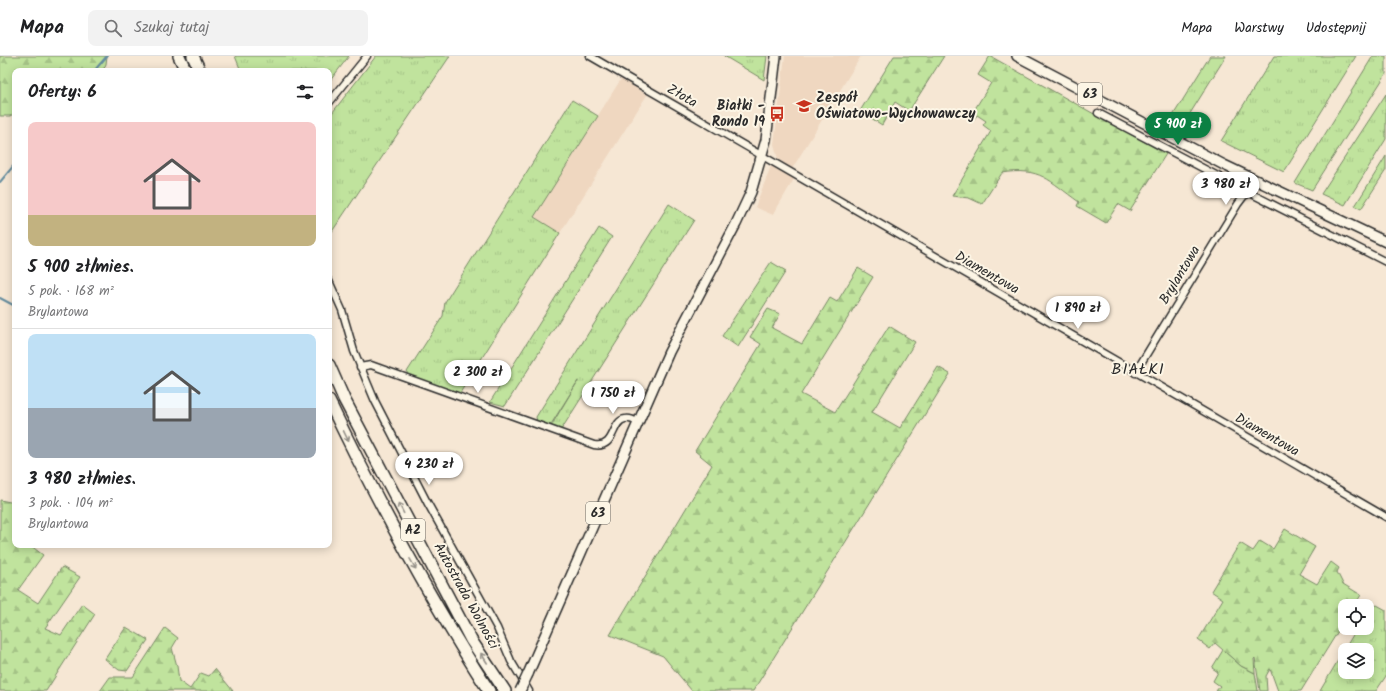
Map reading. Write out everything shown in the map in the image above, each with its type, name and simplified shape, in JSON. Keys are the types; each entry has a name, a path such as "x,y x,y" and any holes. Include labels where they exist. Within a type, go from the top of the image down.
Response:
{"highway":[{"path":"178,56 184,68"},
{"path":"193,56 199,68"},
{"name":"Autostrada Wolności","path":"332,372 344,399 471,640 505,691"},
{"name":"Autostrada Wolności","path":"332,407 389,523 464,653 489,691"}],"main road":[{"name":"63","path":"520,691 669,352 742,212 762,156 767,130 776,56"},
{"name":"63","path":"1017,56 1224,165 1386,242"}],"street":[{"path":"332,99 367,56"},
{"name":"Złota","path":"590,56 762,156"},
{"path":"1098,113 1250,193 1386,262"},
{"name":"Diamentowa","path":"762,156 1386,518"},
{"name":"Brylantowa","path":"1135,373 1238,204 1244,196 1250,193"},
{"path":"332,288 342,310 360,367 375,401 427,502 497,628 511,661 529,691"},
{"path":"360,367 371,365 599,446 608,441 621,420 626,418 638,422"}],"shaded area":[{"name":"Zespół Oświatowo-Wychowawczy","path":"785,56 861,56 792,169 778,159 774,144"},
{"path":"621,79 647,95 560,233 534,217"},
{"path":"771,166 794,179 773,215 755,207"}],"green space":[{"path":"0,56 107,56 104,68 12,68 12,115 0,116"},
{"path":"235,56 349,56 332,78 332,68 240,68"},
{"path":"376,56 450,56 332,232 332,113"},
{"path":"724,56 767,56 764,80"},
{"path":"894,56 944,56 909,111 895,102 882,125 860,111"},
{"path":"990,56 1166,154 1130,211 1118,204 1106,223 1077,206 1079,202 1044,177 1026,172 1002,173 982,204 969,198 952,196 991,131 983,125 986,121 977,115 972,122 968,120 991,83 978,75"},
{"path":"1210,56 1226,56 1181,128 1169,122"},
{"path":"1274,56 1356,56 1284,172 1221,141"},
{"path":"1373,56 1386,56 1386,74 1312,190 1295,183"},
{"path":"1386,94 1386,139 1345,205 1321,194"},
{"path":"572,100 598,116 534,217 560,233 460,393 407,376 407,372 443,316 445,302"},
{"path":"1386,156 1386,170 1361,209 1355,206"},
{"path":"669,204 694,220 561,430 551,426 578,381 550,426 537,422 536,417"},
{"path":"599,228 612,237 505,406 490,402"},
{"path":"771,262 786,271 738,347 722,336"},
{"path":"858,268 873,277 801,394 835,412 889,326 915,342 872,412 900,428 938,367 950,374 753,691 692,691 663,656 610,635 712,465 695,451 761,344 750,337 768,309 780,314 772,328 802,344 830,298 837,302"},
{"path":"0,500 12,502 12,548 34,548 43,555 18,590 38,603 62,567 80,577 45,628 61,635 82,604 95,614 46,691 0,691"},
{"path":"1285,529 1315,547 1299,574 1317,584 1331,562 1339,568 1337,572 1343,584 1361,595 1358,599 1338,599 1338,631 1301,691 1278,691 1270,669 1266,676 1267,691 1260,691 1255,658 1255,673 1241,666 1215,643 1210,649 1198,640 1223,599 1211,591 1240,543 1253,551 1260,541 1273,549"},
{"path":"1377,605 1386,610 1386,676 1376,691 1320,691 1338,660 1338,679 1374,679 1374,643 1348,643 1353,635 1374,635 1374,606"},
{"path":"126,627 148,640 127,671 119,670 105,659"},
{"path":"165,628 178,638 172,648 179,681 190,689 201,673 209,676 215,669 233,691 100,691 110,677 133,677"},
{"path":"1223,650 1241,666 1255,673 1258,691 1216,691 1220,686 1213,681 1218,672 1212,668"}],"waterway":[{"path":"97,68 107,56"},
{"path":"0,182 12,168"},
{"path":"0,298 12,304"}],"place":[{"name":"Zespół Oświatowo-Wychowawczy","path":"804,106"},
{"name":"Białki - Rondo 19","path":"777,114"}],"district":[{"name":"BIAŁKI","path":"1138,369"}]}
